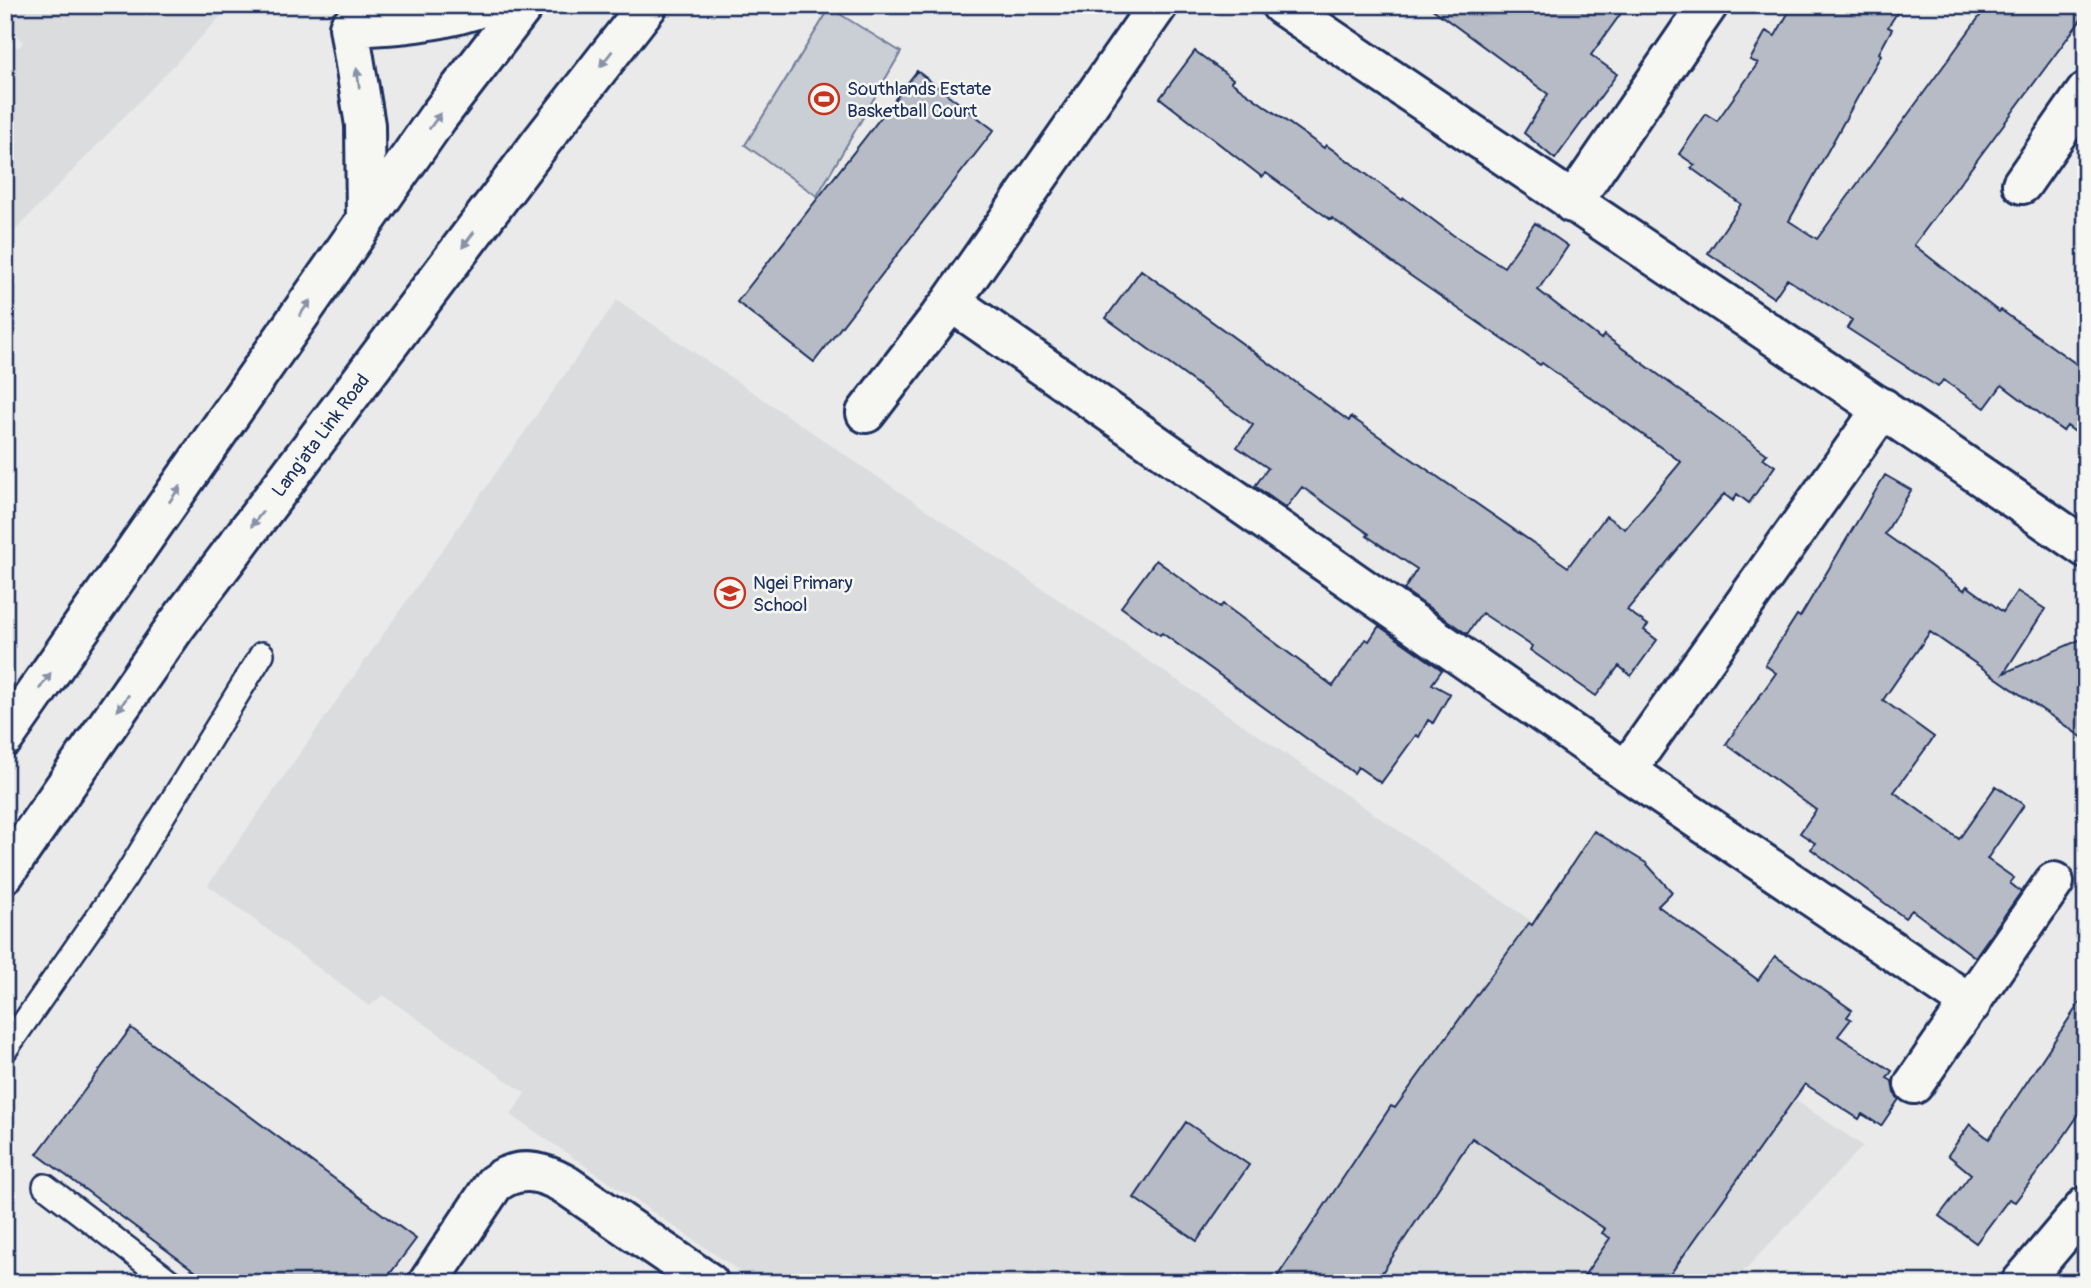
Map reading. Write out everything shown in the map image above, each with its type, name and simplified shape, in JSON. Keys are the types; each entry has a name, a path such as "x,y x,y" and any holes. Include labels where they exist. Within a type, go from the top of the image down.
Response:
{"street":[{"path":"366,219 365,125 338,16 421,21 452,16 486,5"},
{"path":"5,737 438,117 524,5"},
{"name":"Lang'ata Link Road","path":"5,873 176,626 648,5"},
{"path":"866,413 951,302 1158,5"},
{"path":"1281,5 1572,203 1883,408 2086,548"},
{"path":"1572,203 1708,5"},
{"path":"2022,184 2086,92"},
{"path":"951,302 1626,771 1971,1004"},
{"path":"1626,771 1883,408"},
{"path":"1914,1084 2054,883"},
{"path":"429,1283 494,1184 504,1176 535,1171 550,1175 566,1185 709,1283"},
{"path":"2015,1281 2086,1206"}],"lane":[{"path":"5,1050 124,879 262,654"},
{"path":"46,1185 172,1283"}],"shaded area":[{"path":"5,5 216,5 224,13 5,241 5,36 18,48 23,42 5,21"},
{"name":"Southlands Estate Basketball Court","path":"830,8 901,52 817,196 745,145"},
{"name":"Ngei Primary School","path":"617,300 1863,1146 1732,1283 757,1283 511,1115 525,1093 383,995 369,1006 208,885"}],"building":[{"path":"1427,5 1627,5 1591,55 1617,74 1555,159 1524,133 1548,94"},
{"path":"1793,5 1902,5 1888,27 1892,29 1879,53 1881,55 1789,221 1817,239 1988,5 2086,5 2086,13 1914,245 1999,312 2001,310 2086,371 2086,440 2067,426 2063,431 2002,385 1985,408 1943,380 1938,387 1847,328 1852,320 1787,279 1774,298 1708,253 1741,204 1691,168 1695,165 1679,154 1706,114 1717,121 1758,63 1750,60 1766,31 1775,36"},
{"path":"1195,51 1233,79 1231,82 1324,148 1326,145 1453,235 1504,267 1535,223 1568,246 1538,290 1601,339 1604,335 1767,454 1763,458 1775,466 1749,503 1737,494 1733,501 1724,494 1627,610 1648,625 1644,630 1657,640 1631,676 1619,666 1596,696 1530,650 1532,646 1482,613 1467,634 1404,590 1417,569 1367,536 1369,534 1302,487 1286,508 1255,486 1268,468 1237,447 1253,425 1106,318 1141,270 1349,421 1351,417 1568,567 1606,516 1625,529 1681,462 1266,173 1262,177 1160,98"},
{"path":"917,71 994,130 814,362 737,302"},
{"path":"1885,475 1911,490 1885,534 1964,590 1967,586 2003,612 2017,591 2045,609 2004,673 2086,637 2086,740 1930,632 1883,700 1934,737 1894,792 1959,839 1996,786 2024,805 1987,859 2014,878 2010,883 2021,892 1975,957 1912,910 1905,918 1811,849 1815,843 1800,833 1816,810 1726,744 1776,673 1765,665 1797,615 1800,617"},
{"path":"1156,560 1220,607 1223,604 1333,686 1366,639 1369,641 1379,626 1442,670 1432,684 1450,694 1433,723 1428,720 1419,737 1416,735 1381,783 1358,767 1354,773 1162,633 1160,635 1121,607"},
{"path":"1594,831 1646,863 1672,892 1658,906 1758,980 1775,956 1852,1010 1847,1017 1851,1019 1838,1036 1892,1071 1887,1078 1892,1081 1894,1093 1899,1099 1881,1126 1862,1114 1859,1119 1805,1084 1664,1283 1579,1283 1610,1238 1602,1233 1605,1229 1472,1138 1375,1283 1273,1283 1391,1106 1395,1108 1529,923 1532,925"},
{"path":"2086,993 2086,1104 2015,1202 2009,1199 1976,1243 1939,1216 1971,1174 1948,1155 1970,1124 1989,1139"},
{"path":"131,1028 416,1239 383,1283 211,1283 37,1154"},
{"path":"1186,1122 1249,1165 1197,1241 1134,1198"}],"place":[{"name":"Southlands Estate Basketball Court","path":"824,99"},
{"name":"Ngei Primary School","path":"730,593"}]}
